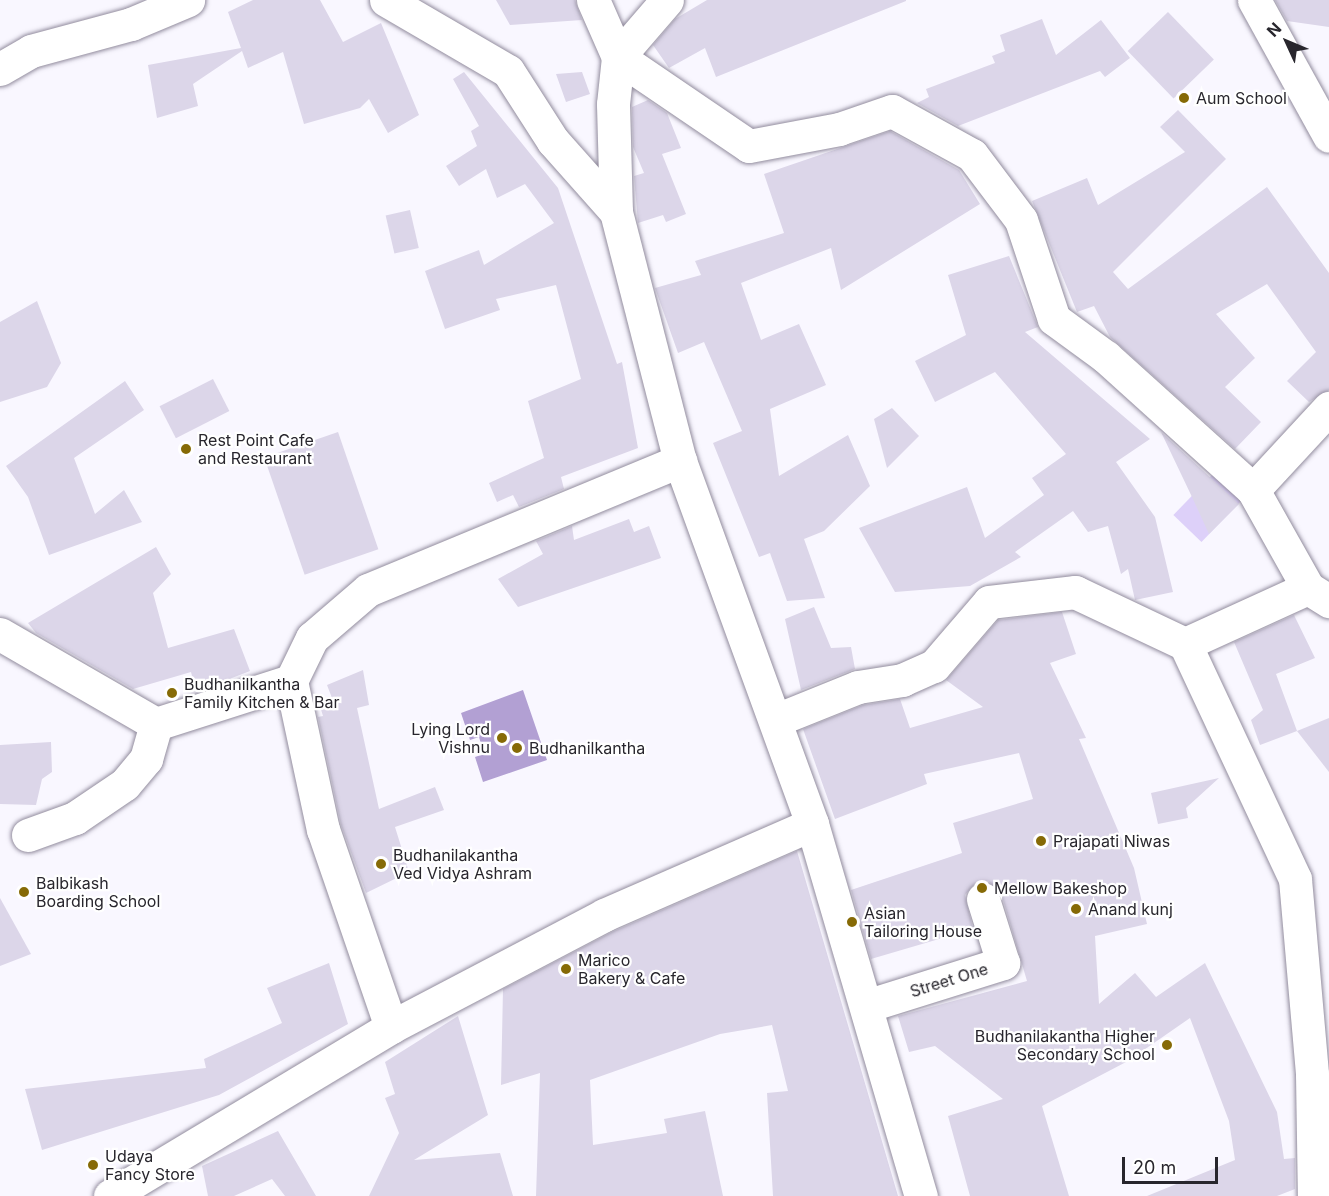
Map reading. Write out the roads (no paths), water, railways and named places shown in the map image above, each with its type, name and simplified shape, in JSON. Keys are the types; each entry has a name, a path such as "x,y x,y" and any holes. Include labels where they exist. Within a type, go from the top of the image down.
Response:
{"street":[{"path":"0,69 31,51 131,24 188,0"},
{"path":"386,0 508,71 553,141 616,212"},
{"path":"593,0 618,57 613,104 616,212 680,461 812,824 921,1196"},
{"path":"618,57 667,0"},
{"path":"1254,0 1329,136"},
{"path":"618,57 749,146 839,129 892,111 972,155 1021,220 1054,319 1106,357 1253,490 1318,594 1185,644"},
{"path":"1253,490 1329,408"},
{"path":"391,1027 323,830 291,681 312,638 368,590 680,461"},
{"path":"776,720 858,687 902,680 934,666 989,602 1075,592 1185,644 1294,879 1321,1117 1314,1196"},
{"path":"0,634 156,724 291,681"},
{"path":"28,835 75,818 125,784 146,759 156,724"},
{"path":"110,1196 391,1027 604,915 812,824"},
{"name":"Street One","path":"866,1006 1004,963 983,899"}],"place":[{"name":"Aum School","path":"1184,98"},
{"name":"Rest Point Cafe and Restaurant","path":"186,449"},
{"name":"Budhanilkantha Family Kitchen & Bar","path":"172,693"},
{"name":"Lying Lord Vishnu","path":"502,738"},
{"name":"Budhanilkantha","path":"517,748"},
{"name":"Prajapati Niwas","path":"1041,841"},
{"name":"Budhanilakantha Ved Vidya Ashram","path":"381,864"},
{"name":"Mellow Bakeshop","path":"982,888"},
{"name":"Balbikash Boarding School","path":"24,892"},
{"name":"Anand kunj","path":"1076,909"},
{"name":"Asian Tailoring House","path":"852,922"},
{"name":"Marico Bakery & Cafe","path":"566,969"},
{"name":"Budhanilakantha Higher Secondary School","path":"1167,1045"},
{"name":"Udaya Fancy Store","path":"93,1165"}]}
